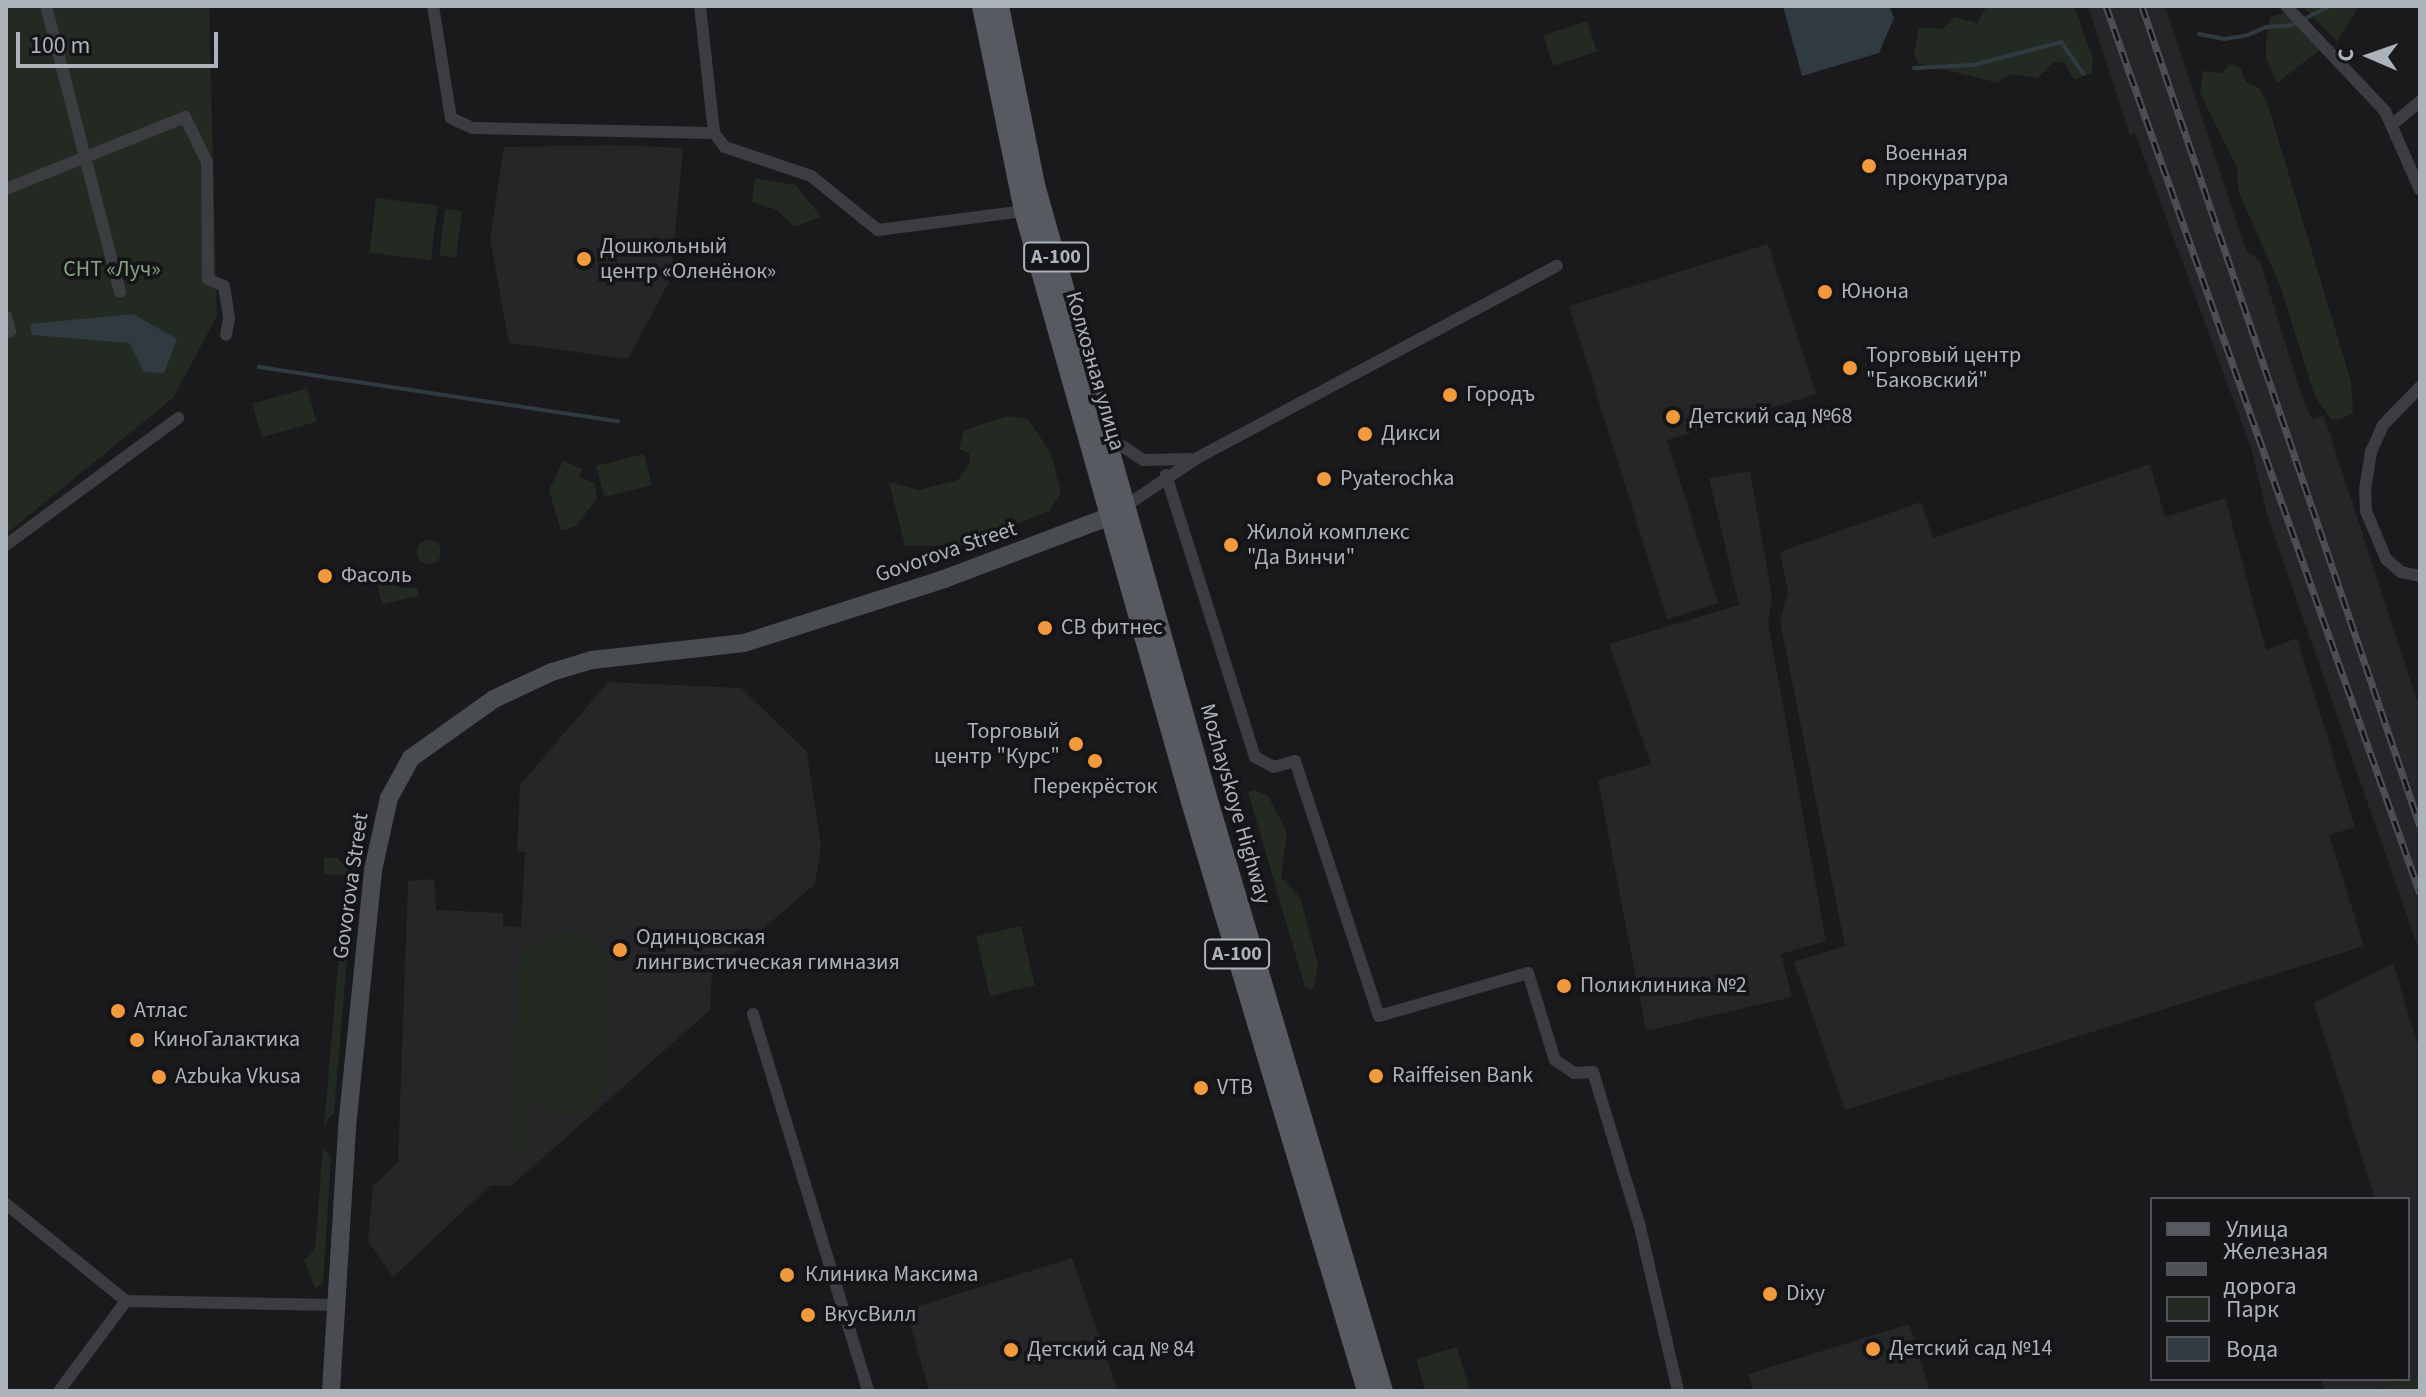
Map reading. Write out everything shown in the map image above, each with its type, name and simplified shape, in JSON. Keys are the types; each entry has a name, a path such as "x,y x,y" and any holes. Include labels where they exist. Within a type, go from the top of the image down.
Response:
{"main road":[{"name":"Колхозная улица","path":"982,6 1024,211 1119,510"},
{"name":"Колхозная улица","path":"999,6 1035,185 1109,437 1119,510"},
{"name":"Govorova Street","path":"331,1391 349,1103 375,858 389,798 411,758 494,699 552,672 592,660 723,647 773,635 1119,510"},
{"name":"Mozhayskoye Highway","path":"1119,510 1367,1391"},
{"name":"Mozhayskoye Highway","path":"1119,510 1383,1391"}],"street":[{"path":"46,6 120,292"},
{"path":"433,6 451,118 472,128 714,133"},
{"path":"700,6 714,133 725,147 811,176 878,230 1024,211"},
{"path":"2286,6 2339,57 2393,124 2420,190"},
{"path":"2393,124 2420,101"},
{"path":"6,189 177,116 194,129 207,162 208,279 224,286 229,319 226,335"},
{"path":"1119,510 1166,475 1557,266"},
{"path":"6,317 10,331"},
{"path":"2420,387 2383,425 2371,452 2365,489 2366,511 2386,559 2401,572 2420,576"},
{"path":"6,545 178,418"},
{"path":"1109,437 1143,460 1197,458"},
{"path":"1166,475 1255,757 1274,767 1295,761 1379,1016 1528,973 1555,1060 1574,1073 1593,1072 1639,1223 1678,1391"},
{"path":"753,1014 868,1391"},
{"path":"6,1204 126,1301 336,1305"},
{"path":"59,1391 126,1301"}],"shaded area":[{"path":"2088,6 2165,6 2246,250 2260,261 2302,397 2312,419 2324,416 2420,710 2420,953 2268,518 2251,448 2135,133 2130,136"},
{"name":"Дошкольный центр «Оленёнок»","path":"613,145 683,148 671,278 628,359 509,343 490,239 504,147"},
{"name":"Детский сад №68","path":"1768,244 1816,394 1667,440 1718,603 1667,619 1569,306"},
{"path":"2150,464 2165,517 2225,498 2266,650 2297,638 2355,827 2329,835 2364,946 1845,1110 1794,962 1845,946 1780,621 1788,591 1780,552 1921,502 1933,538"},
{"path":"1750,471 1772,597 1768,623 1826,941 1781,954 1792,997 1646,1031 1598,780 1651,764 1609,644 1739,605 1709,478"},
{"name":"Одинцовская лингвистическая гимназия","path":"608,682 741,688 807,752 821,846 815,884 712,973 710,1010 511,1186 491,1185 393,1277 368,1241 373,1186 398,1162 408,881 434,879 436,910 503,913 503,926 521,927 525,852 517,852 520,785"},
{"path":"2393,963 2420,1052 2420,1375 2410,1378 2410,1197 2374,1197 2314,1003"},
{"name":"Детский сад № 84","path":"1072,1258 1118,1391 929,1391 906,1310"},
{"name":"Детский сад №14","path":"1909,1324 1930,1391 1753,1391 1748,1374"},
{"path":"2322,1381 2400,1381 2368,1391 2325,1391"}],"green space":[{"name":"СНТ «Луч»","path":"6,6 209,6 217,316 173,398 6,534"},
{"path":"1987,6 2074,6 2093,59 2092,73 2074,80 2064,63 2055,61 2037,78 2010,74 1998,83 1919,63 1914,55 1919,27 1942,29 1955,17 1977,23"},
{"path":"2303,6 2359,6 2337,42"},
{"path":"2284,13 2322,48 2277,83 2266,59 2266,42 2270,17"},
{"path":"1587,21 1597,51 1553,66 1543,35"},
{"path":"2229,64 2240,67 2246,82 2259,88 2267,102 2351,382 2353,412 2340,420 2331,419 2315,397 2281,288 2238,190 2237,168 2200,93 2203,71 2223,73"},
{"path":"755,178 796,185 821,217 794,227 777,210 752,202"},
{"path":"376,198 438,206 431,260 369,253"},
{"path":"445,209 462,211 456,258 439,256"},
{"path":"307,388 317,422 262,437 252,404"},
{"path":"1008,416 1028,419 1051,453 1061,493 1049,511 966,545 905,546 889,482 919,490 958,480 970,463 969,453 959,449 964,430"},
{"path":"644,454 652,485 604,497 596,466"},
{"path":"563,461 583,469 579,477 595,483 597,498 576,526 561,531 549,490"},
{"path":"429,540 438,543 441,552 438,561 429,564 420,561 417,552 420,543"},
{"path":"381,576 400,588 417,588 419,596 382,604 376,578"},
{"path":"1255,790 1268,796 1287,832 1281,877 1300,897 1318,965 1313,990 1305,987 1248,792"},
{"path":"324,858 337,858 354,876 334,1112 324,1125 346,875 324,874"},
{"path":"1021,926 1035,985 990,996 976,936"},
{"path":"574,931 594,941 608,959 604,1090 591,1108 567,1116 542,1111 526,1100 524,1153 510,1152 520,946 531,946 554,932"},
{"path":"323,1147 331,1157 323,1283 315,1288 304,1260 315,1249"},
{"path":"1457,1347 1470,1391 1425,1391 1416,1359"},
{"path":"2420,1375 2420,1391 2368,1391 2410,1381"}],"water":[{"path":"1783,6 1889,6 1894,18 1879,53 1802,76"},
{"path":"133,314 177,339 164,373 144,372 129,343 32,335 30,324"}],"waterway":[{"path":"2199,34 2224,39 2248,35 2266,27 2292,25 2330,6"},
{"path":"1914,68 1973,65 2061,42 2083,74"},
{"path":"259,367 618,421"}],"railway":[{"path":"2106,6 2420,893"},
{"path":"2142,6 2420,826"}],"place":[{"name":"Военная прокуратура","path":"1869,166"},
{"name":"Дошкольный центр «Оленёнок»","path":"584,259"},
{"name":"Юнона","path":"1825,292"},
{"name":"Торговый центр \"Баковский\"","path":"1850,368"},
{"name":"Городъ","path":"1450,395"},
{"name":"Детский сад №68","path":"1673,417"},
{"name":"Дикси","path":"1365,434"},
{"name":"Pyaterochka","path":"1324,479"},
{"name":"Жилой комплекс \"Да Винчи\"","path":"1231,545"},
{"name":"Фасоль","path":"325,576"},
{"name":"СВ фитнес","path":"1045,628"},
{"name":"Торговый центр \"Курс\"","path":"1076,744"},
{"name":"Перекрёсток","path":"1095,761"},
{"name":"Одинцовская лингвистическая гимназия","path":"620,950"},
{"name":"Поликлиника №2","path":"1564,986"},
{"name":"Атлас","path":"118,1011"},
{"name":"КиноГалактика","path":"137,1040"},
{"name":"Raiffeisen Bank","path":"1376,1076"},
{"name":"Azbuka Vkusa","path":"159,1077"},
{"name":"VTB","path":"1201,1088"},
{"name":"Клиника Максима","path":"787,1275"},
{"name":"Dixy","path":"1770,1294"},
{"name":"ВкусВилл","path":"808,1315"},
{"name":"Детский сад №14","path":"1873,1349"},
{"name":"Детский сад № 84","path":"1011,1350"}]}
